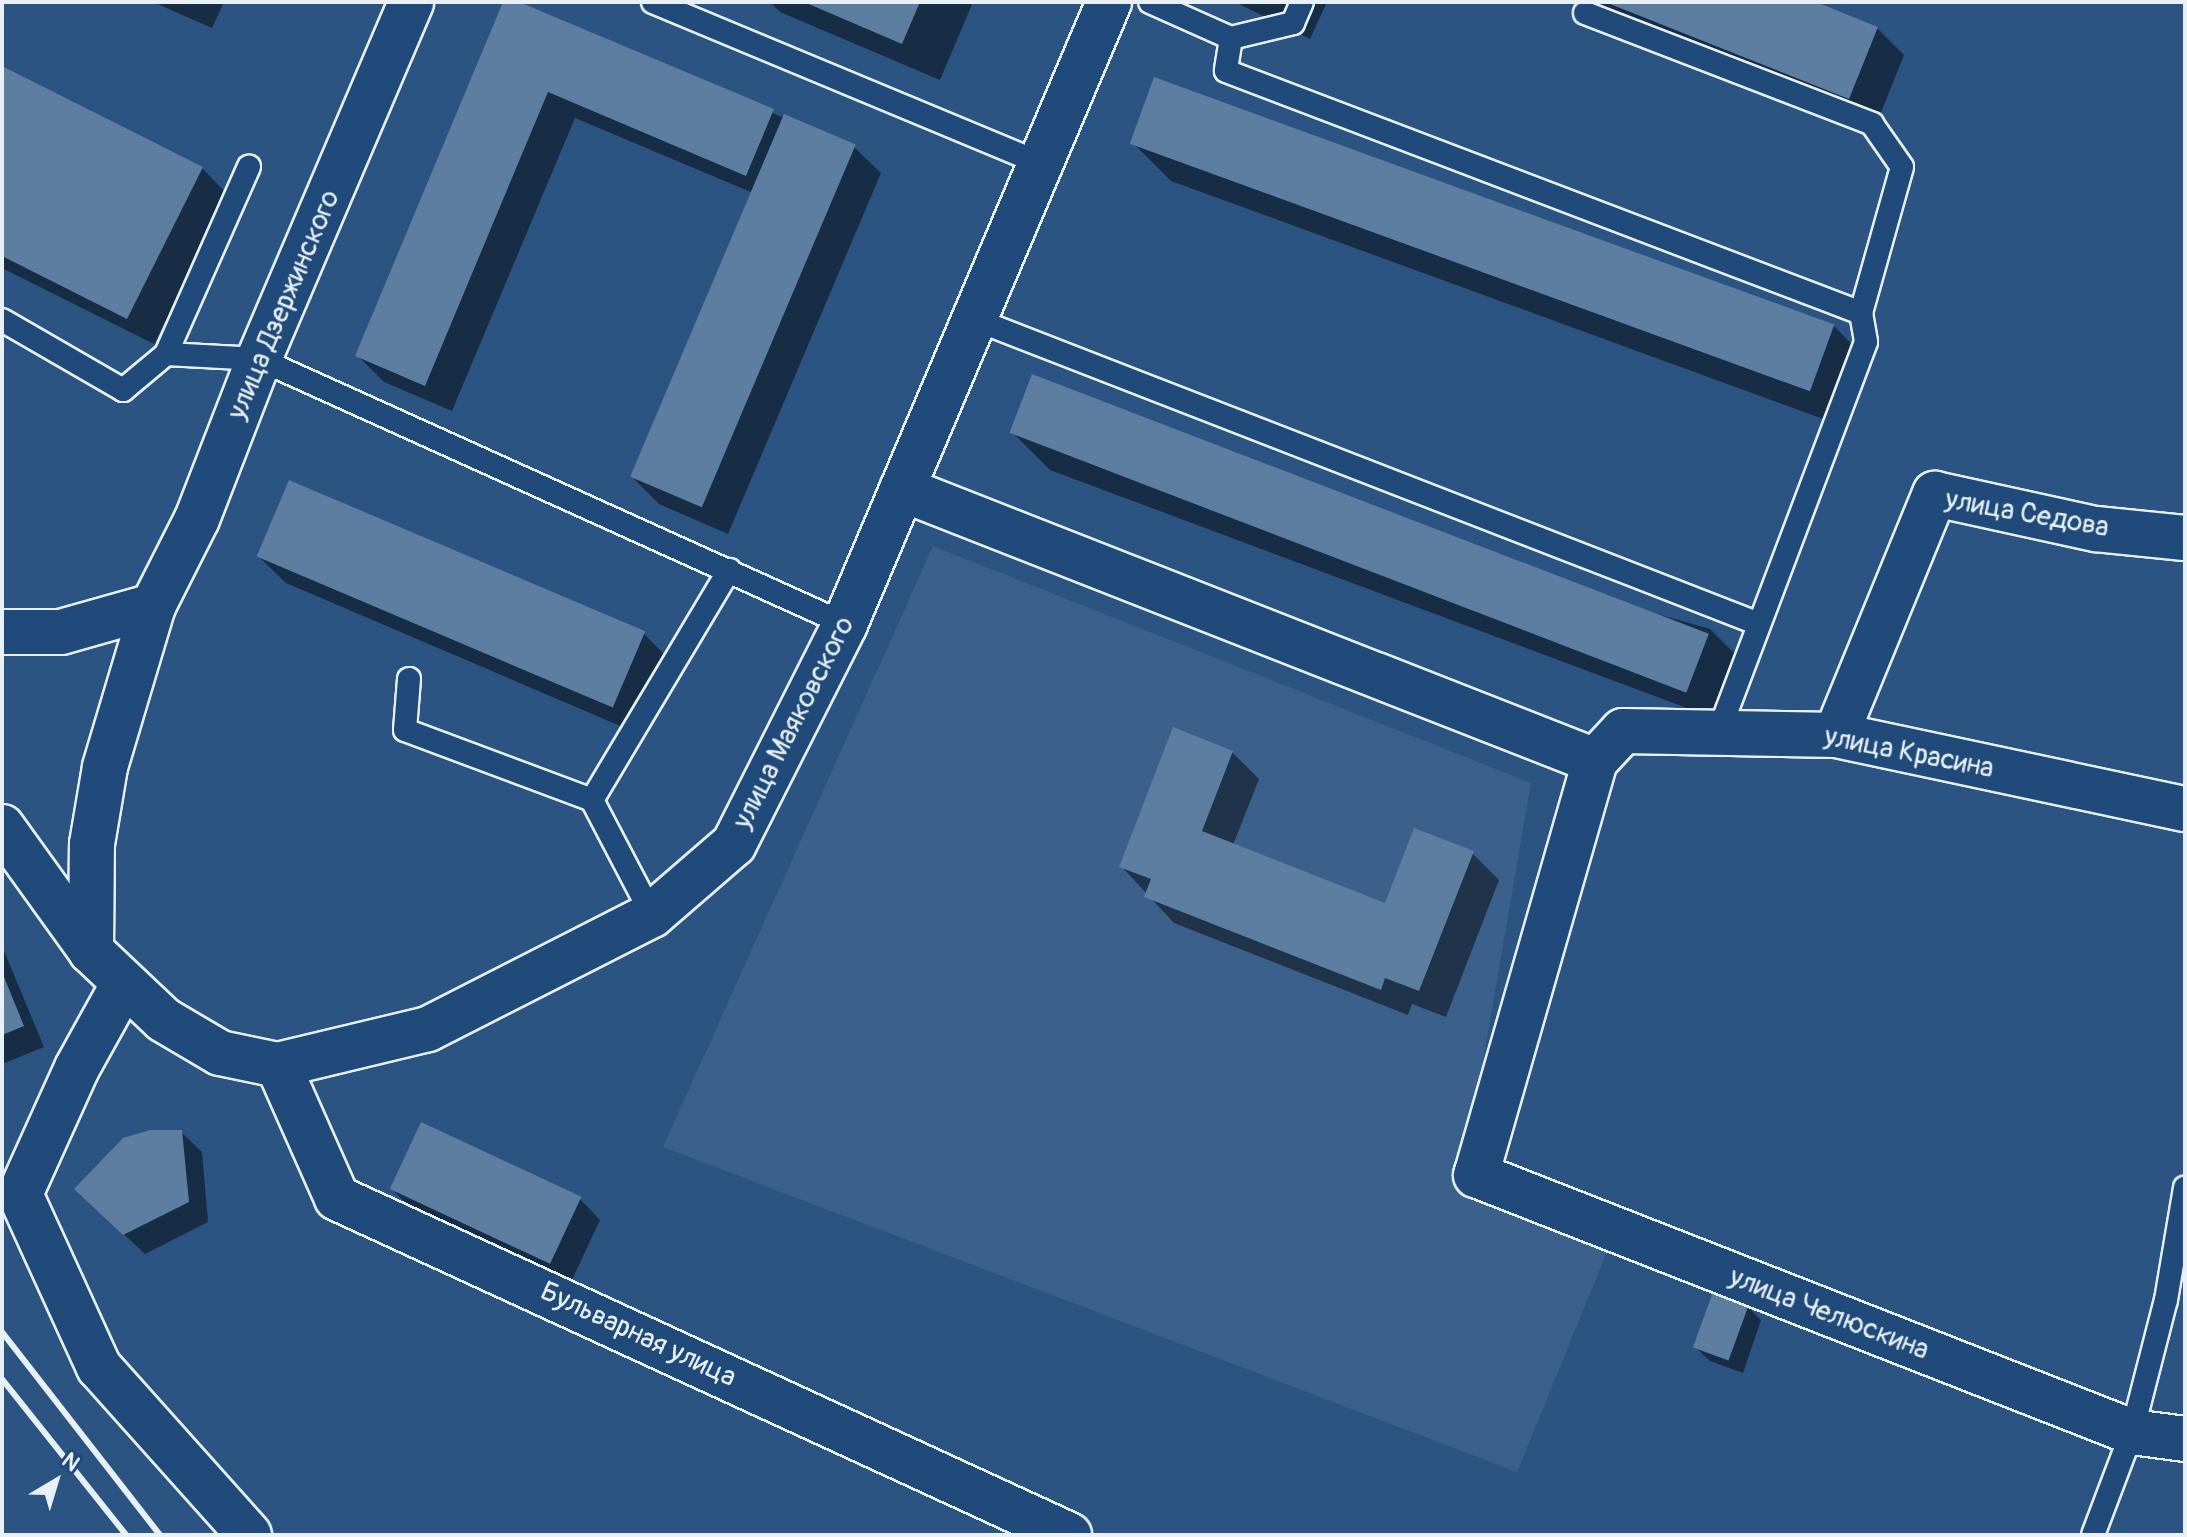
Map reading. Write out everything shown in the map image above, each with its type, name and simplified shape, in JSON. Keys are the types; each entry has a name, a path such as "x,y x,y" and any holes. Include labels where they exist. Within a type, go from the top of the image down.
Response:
{"street":[{"name":"улица Дзержинского","path":"91,951 92,844 100,798 153,606 197,519 259,359 411,2"},
{"name":"улица Маяковского","path":"2,827 91,951 123,985 164,1020 220,1053 278,1065 428,1029 652,915 734,844 845,624 1109,2"},
{"path":"902,489 1595,761"},
{"name":"улица Седова","path":"1836,735 1935,494 2096,529 2185,538"},
{"path":"2,632 61,632 153,606"},
{"name":"улица Красина","path":"1595,761 1623,731 1836,735 2185,809"},
{"name":"улица Челюскина","path":"1595,761 1476,1175 2132,1432 2185,1439"},
{"path":"123,985 77,1068 20,1194 99,1367 249,1535"},
{"name":"Бульварная улица","path":"278,1065 337,1198 1069,1535"}],"lane":[{"path":"653,2 1040,163"},
{"path":"1150,2 1231,38 1293,23 1302,2"},
{"path":"1585,13 1872,124 1902,167 1861,313 1866,342 1718,733"},
{"path":"1231,38 1226,71 1861,313"},
{"path":"2,320 123,390 166,354 249,167"},
{"path":"974,319 1759,624"},
{"path":"166,354 259,359 845,624"},
{"path":"592,800 729,570"},
{"path":"409,679 405,730 592,800 652,915"},
{"path":"2093,1535 2132,1432 2166,1300 2185,1188"}],"shaded area":[{"path":"933,546 1531,783 1461,1189 1609,1247 1517,1472 663,1147"}],"building":[{"path":"503,2 519,2 774,109 746,176 548,92 425,386 355,356"},
{"path":"804,2 920,2 902,44"},
{"path":"1605,2 1816,2 1878,27 1849,99"},
{"path":"2,66 203,167 127,319 2,256"},
{"path":"1154,77 1834,325 1810,391 1130,144"},
{"path":"784,114 856,144 702,507 630,477"},
{"path":"1032,374 1709,634 1686,693 1009,433"},
{"path":"289,480 645,631 613,708 257,556"},
{"path":"1173,727 1233,751 1202,831 1385,903 1414,828 1474,851 1419,991 1385,978 1381,990 1144,897 1151,879 1119,867"},
{"path":"2,972 24,1026 2,1035"},
{"path":"421,1122 581,1197 550,1264 390,1189"},
{"path":"150,1130 182,1130 189,1202 123,1235 74,1189 123,1138"},
{"path":"1713,1292 1749,1305 1729,1360 1693,1347"}],"railway":[{"path":"2,1332 160,1535"},
{"path":"2,1379 126,1535"}]}
